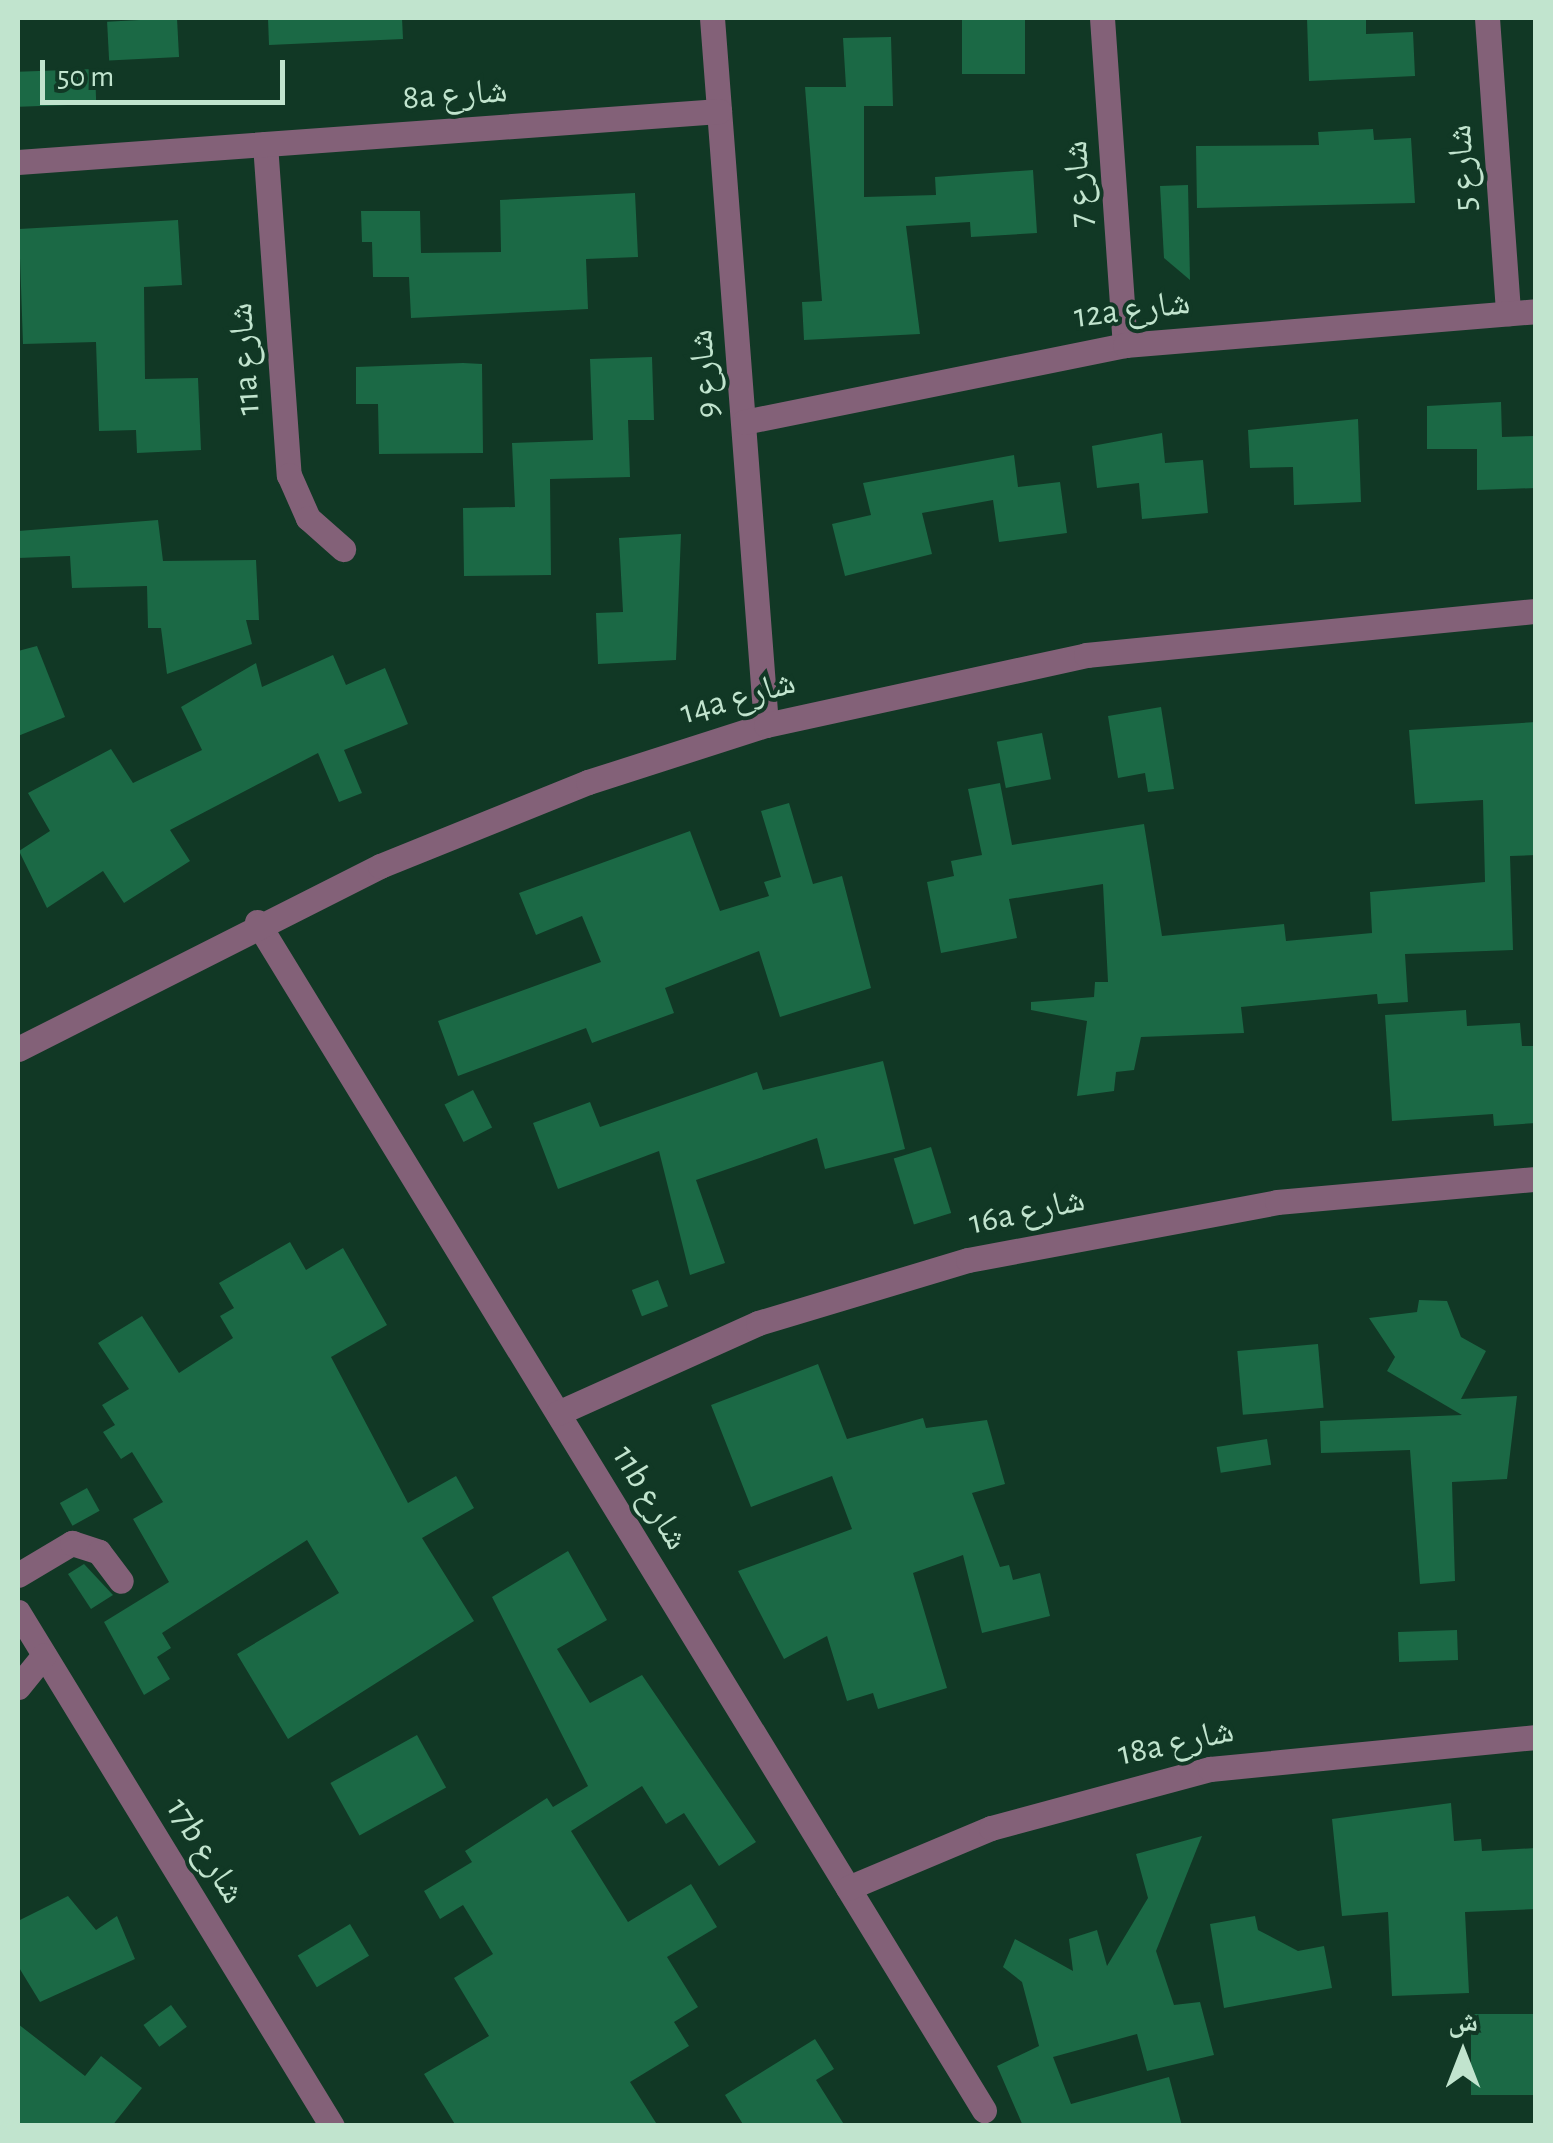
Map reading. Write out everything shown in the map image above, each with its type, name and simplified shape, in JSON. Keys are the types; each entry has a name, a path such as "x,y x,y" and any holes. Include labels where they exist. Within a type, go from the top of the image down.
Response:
{"street":[{"name":"شارع 9","path":"712,18 766,725"},
{"name":"شارع 7","path":"1102,18 1125,345"},
{"name":"شارع 5","path":"1487,18 1508,313"},
{"name":"8a شارع","path":"18,162 719,111"},
{"name":"11a شارع","path":"265,144 289,475 308,518 342,549"},
{"name":"12a شارع","path":"744,422 1125,345 1536,311"},
{"name":"14a شارع","path":"21,1040 257,922 535,802 766,725 1086,655 1536,611"},
{"name":"11b شارع","path":"257,922 984,2110"},
{"name":"16a شارع","path":"558,1413 758,1323 968,1260 1277,1202 1536,1178"},
{"path":"18,1576 72,1542 100,1552 121,1581"},
{"name":"17b شارع","path":"18,1612 332,2126"},
{"path":"18,1687 44,1655"},
{"name":"18a شارع","path":"848,1888 991,1828 1191,1773 1536,1737"}],"building":[{"path":"177,18 179,57 109,61 107,22"},
{"path":"268,18 402,18 403,39 269,45"},
{"path":"962,18 1025,18 1025,74 962,74"},
{"path":"1307,18 1366,18 1366,34 1413,32 1415,76 1309,81"},
{"path":"891,37 893,106 864,106 864,197 936,195 935,177 1033,170 1037,233 971,237 970,222 906,226 920,334 804,340 802,302 822,301 805,87 846,87 843,38"},
{"path":"95,69 96,104 19,107 18,72"},
{"path":"1373,129 1374,140 1411,138 1415,203 1197,208 1196,146 1319,145 1318,132"},
{"path":"1188,185 1190,280 1164,258 1160,186"},
{"path":"635,193 638,257 586,259 588,309 411,318 409,277 373,277 372,242 362,242 361,211 420,211 421,253 501,252 500,200"},
{"path":"178,220 182,285 144,287 145,379 198,378 201,450 137,453 136,430 99,431 96,342 23,344 19,229"},
{"path":"652,357 654,420 628,420 630,477 550,479 551,575 464,576 463,508 515,507 512,443 593,440 590,359"},
{"path":"482,364 483,453 379,454 378,404 356,404 356,367"},
{"path":"1501,402 1502,437 1536,436 1536,488 1477,490 1477,449 1427,449 1427,406"},
{"path":"1358,419 1361,502 1294,505 1293,467 1250,468 1248,430"},
{"path":"1162,433 1165,463 1203,460 1208,513 1142,519 1139,483 1097,488 1092,446"},
{"path":"1014,455 1018,487 1060,482 1067,533 999,542 993,500 922,513 932,554 845,576 832,524 871,515 863,483"},
{"path":"158,520 163,561 256,560 259,620 246,620 252,644 167,674 161,628 148,628 147,586 72,588 70,556 18,558 18,531"},
{"path":"681,534 676,660 598,664 596,613 623,612 619,538"},
{"path":"37,646 65,717 18,736 18,651"},
{"path":"333,655 346,685 385,668 408,724 344,750 362,793 339,802 318,753 170,830 190,861 124,903 103,871 47,908 19,851 50,831 28,793 111,749 133,783 202,750 181,707 256,663 262,687"},
{"path":"1161,707 1174,789 1148,792 1145,773 1118,778 1108,716"},
{"path":"1536,722 1536,855 1510,856 1513,950 1405,954 1408,1002 1378,1004 1377,994 1241,1007 1244,1033 1141,1037 1134,1070 1116,1072 1114,1091 1077,1096 1087,1021 1031,1010 1031,1002 1094,997 1095,982 1108,982 1103,884 1009,899 1017,938 941,953 927,882 954,876 951,861 982,855 968,789 1000,783 1012,845 1144,824 1162,936 1284,924 1286,941 1372,933 1370,892 1485,882 1483,800 1415,804 1409,730"},
{"path":"1042,733 1051,779 1006,788 997,742"},
{"path":"789,803 813,884 842,876 871,988 780,1017 759,951 665,988 674,1013 592,1043 586,1028 458,1076 438,1021 601,962 582,916 536,935 519,893 690,831 720,911 769,896 764,882 781,877 761,811"},
{"path":"1466,1010 1467,1026 1520,1023 1522,1046 1536,1046 1536,1123 1494,1126 1493,1114 1392,1121 1385,1015"},
{"path":"883,1061 905,1149 825,1169 817,1138 696,1180 725,1263 690,1275 659,1151 558,1189 533,1123 590,1102 600,1127 757,1072 763,1090"},
{"path":"473,1090 492,1127 464,1142 444,1105"},
{"path":"931,1147 951,1213 914,1224 894,1158"},
{"path":"290,1242 306,1270 343,1248 387,1325 331,1357 408,1503 456,1476 474,1508 422,1538 474,1621 288,1739 237,1654 339,1593 307,1540 162,1633 171,1648 157,1657 170,1679 144,1695 104,1622 169,1582 133,1519 163,1502 132,1452 121,1459 103,1432 115,1425 102,1405 129,1389 98,1343 142,1316 179,1373 233,1338 220,1316 234,1308 219,1283"},
{"path":"658,1280 668,1306 642,1316 632,1290"},
{"path":"1419,1300 1447,1301 1461,1337 1486,1351 1461,1399 1517,1396 1507,1479 1452,1482 1455,1581 1420,1584 1410,1450 1321,1453 1320,1421 1462,1415 1387,1371 1395,1357 1369,1318 1417,1312"},
{"path":"1318,1344 1324,1408 1243,1415 1237,1351"},
{"path":"818,1364 847,1439 923,1418 926,1428 987,1420 1005,1484 972,1493 1000,1567 1009,1565 1013,1580 1040,1573 1050,1616 982,1633 963,1555 913,1573 947,1688 878,1709 873,1693 847,1701 827,1636 784,1659 738,1571 852,1529 832,1476 751,1507 711,1405"},
{"path":"1267,1439 1271,1465 1221,1473 1217,1447"},
{"path":"87,1488 100,1511 72,1526 60,1503"},
{"path":"568,1551 607,1620 557,1649 590,1703 642,1675 756,1842 719,1866 684,1813 666,1824 642,1786 571,1831 628,1922 691,1884 717,1927 667,1957 698,2007 674,2022 689,2046 630,2082 658,2126 456,2126 424,2074 489,2036 454,1978 493,1954 463,1905 440,1919 424,1891 472,1862 465,1851 547,1798 553,1807 588,1786 492,1597"},
{"path":"84,1564 113,1595 91,1609 68,1574"},
{"path":"1457,1630 1458,1660 1399,1662 1398,1632"},
{"path":"417,1735 446,1787 360,1835 330,1783"},
{"path":"1451,1803 1454,1841 1481,1839 1482,1851 1536,1848 1536,1909 1465,1912 1469,1993 1392,1996 1388,1912 1342,1916 1332,1819"},
{"path":"1202,1836 1156,1951 1174,2005 1200,2002 1214,2055 1147,2071 1137,2034 1053,2057 1071,2104 1169,2077 1182,2126 1023,2126 997,2066 1039,2046 1022,1982 1003,1967 1015,1939 1073,1971 1069,1939 1097,1930 1107,1966 1148,1898 1136,1854"},
{"path":"68,1896 96,1930 117,1916 135,1959 40,2002 18,1966 18,1921"},
{"path":"1255,1916 1258,1930 1298,1951 1324,1946 1332,1988 1224,2008 1210,1924"},
{"path":"350,1924 369,1956 317,1987 298,1955"},
{"path":"171,2005 187,2027 159,2047 143,2025"},
{"path":"1471,2014 1536,2014 1536,2095 1471,2095"},
{"path":"18,2024 85,2076 101,2056 142,2088 112,2126 18,2126"},
{"path":"815,2039 834,2069 816,2080 845,2126 744,2126 725,2095"}]}
